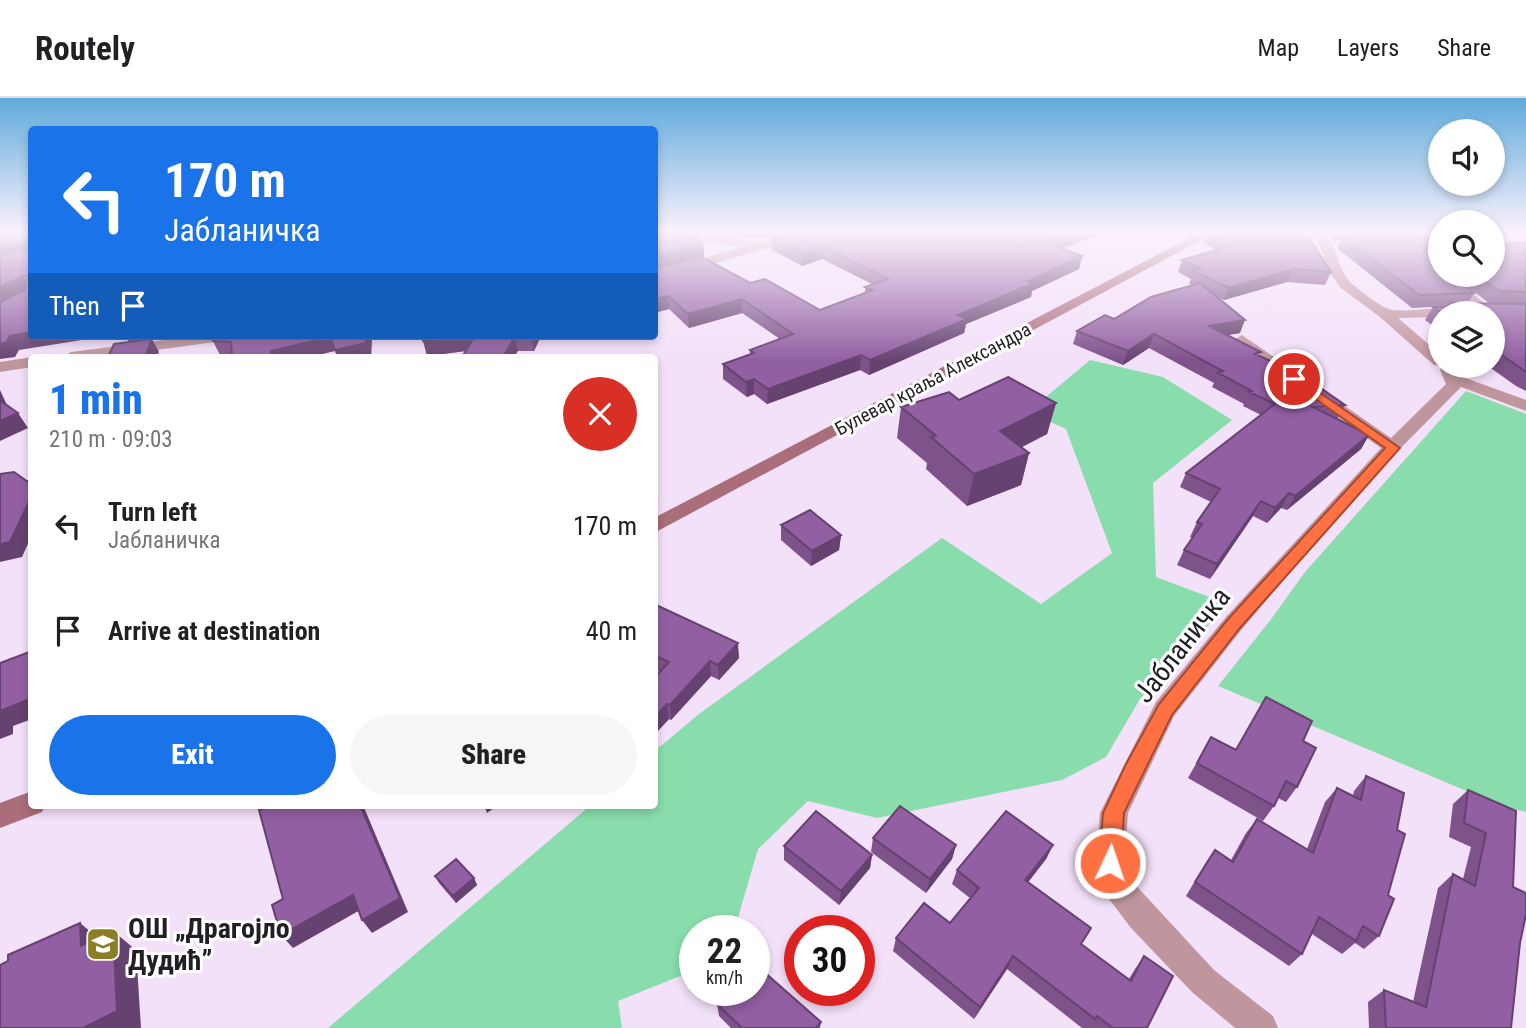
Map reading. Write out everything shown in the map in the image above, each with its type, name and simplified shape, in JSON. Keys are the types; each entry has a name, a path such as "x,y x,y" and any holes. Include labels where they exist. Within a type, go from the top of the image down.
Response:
{"main road":[{"name":"Булевар краља Александра","path":"658,525 1130,274"},
{"path":"0,816 28,805"}],"street":[{"path":"1338,274 1340,279 1428,353"},
{"path":"1457,287 1474,301"},
{"path":"1385,314 1428,313"},
{"path":"94,354 199,340"},
{"path":"1242,340 1393,448"},
{"path":"0,367 28,363"},
{"name":"Јабланичка","path":"1261,1028 1203,981 1142,917 1116,885 1110,863 1114,813 1165,709 1234,623 1371,470 1454,385 1450,378"},
{"path":"1465,378 1526,406"}],"green space":[{"path":"1090,360 1163,377 1232,420 1153,483 1156,577 1228,604 1140,699 1106,757 1062,780 877,818 808,801 758,849 739,915 679,915 679,976 618,1001 622,1028 328,1028 586,809 658,809 658,748 699,714 942,538 1041,604 1112,553 1066,429 1028,412"},
{"path":"1466,391 1526,414 1526,812 1502,806 1218,686 1305,572"}],"building":[{"path":"0,274 28,274 28,333 10,336 6,343 0,343 0,302 25,290 26,276 0,287"},
{"path":"658,274 734,274 750,283 765,279 820,310 873,290 865,287 888,279 879,274 1042,274 1028,281 1034,283 958,315 967,319 870,360 861,355 768,389 754,379 746,382 723,364 754,353 750,350 793,334 742,299 688,314 668,296 658,298"},
{"path":"1201,274 1275,274 1229,288"},
{"path":"1392,274 1428,274 1428,287 1467,287 1474,293 1419,295"},
{"path":"1505,274 1526,274 1526,292 1499,291 1494,287 1505,287"},
{"path":"1200,283 1245,320 1209,326 1261,352 1255,354 1302,375 1345,405 1313,407 1369,435 1295,496 1289,493 1275,508 1261,501 1217,564 1184,550 1202,524 1197,522 1220,489 1186,473 1275,404 1249,392 1252,391 1218,373 1223,371 1154,334 1128,351 1077,331 1105,315 1114,319 1151,297"},
{"path":"1505,304 1526,304 1526,372 1505,357"},
{"path":"152,340 146,354 109,354 114,344"},
{"path":"317,340 271,351 272,354 232,354 231,342 213,341"},
{"path":"331,340 366,340 366,343 335,350"},
{"path":"473,340 513,340 505,354 464,354"},
{"path":"1008,377 1056,403 1000,431 1029,453 974,474 931,437 936,436 901,407 949,392 959,400"},
{"path":"0,398 1,401 18,413 0,421"},
{"path":"14,472 28,482 28,504 10,542 0,544 0,474"},
{"path":"810,510 841,535 812,551 781,525"},
{"path":"658,606 738,643 718,665 710,661 670,705 667,704 658,714 658,674 669,662 658,657"},
{"path":"28,652 28,700 0,711 0,663"},
{"path":"1266,697 1312,721 1303,741 1316,748 1297,787 1286,781 1274,806 1197,763 1211,737 1236,750"},
{"path":"1366,776 1404,793 1397,830 1405,834 1388,895 1394,899 1379,936 1363,926 1356,941 1319,917 1302,954 1195,882 1215,850 1233,862 1257,819 1313,853 1337,788 1361,800"},
{"path":"1468,790 1516,811 1513,887 1526,893 1526,914 1520,943 1511,1028 1386,1028 1384,990 1426,1007 1453,874 1475,886 1486,833 1464,823"},
{"path":"900,806 956,845 930,879 873,838"},
{"path":"362,809 400,898 362,920 353,895 281,935 272,905 283,899 259,810"},
{"path":"816,811 872,855 841,891 784,846"},
{"path":"1006,811 1053,845 1025,880 1091,928 1081,944 1131,981 1144,956 1173,976 1147,1028 1113,1028 1097,1016 1095,1019 1013,956 980,1007 896,938 924,903 950,923 979,888 957,870"},
{"path":"456,859 474,878 453,896 435,876"},
{"path":"80,923 81,946 113,931 117,1011 83,1028 0,1028 0,965 8,961 8,955"},
{"path":"770,977 784,989 784,1006 803,1006 821,1022 816,1028 742,1028 719,1006 770,1006"}],"place":[{"name":"ОШ „Драгојло Дудић”","path":"103,944"}],"route":[{"path":"1110,863 1114,813 1165,709 1234,623 1380,459 1393,448 1294,379"}]}
